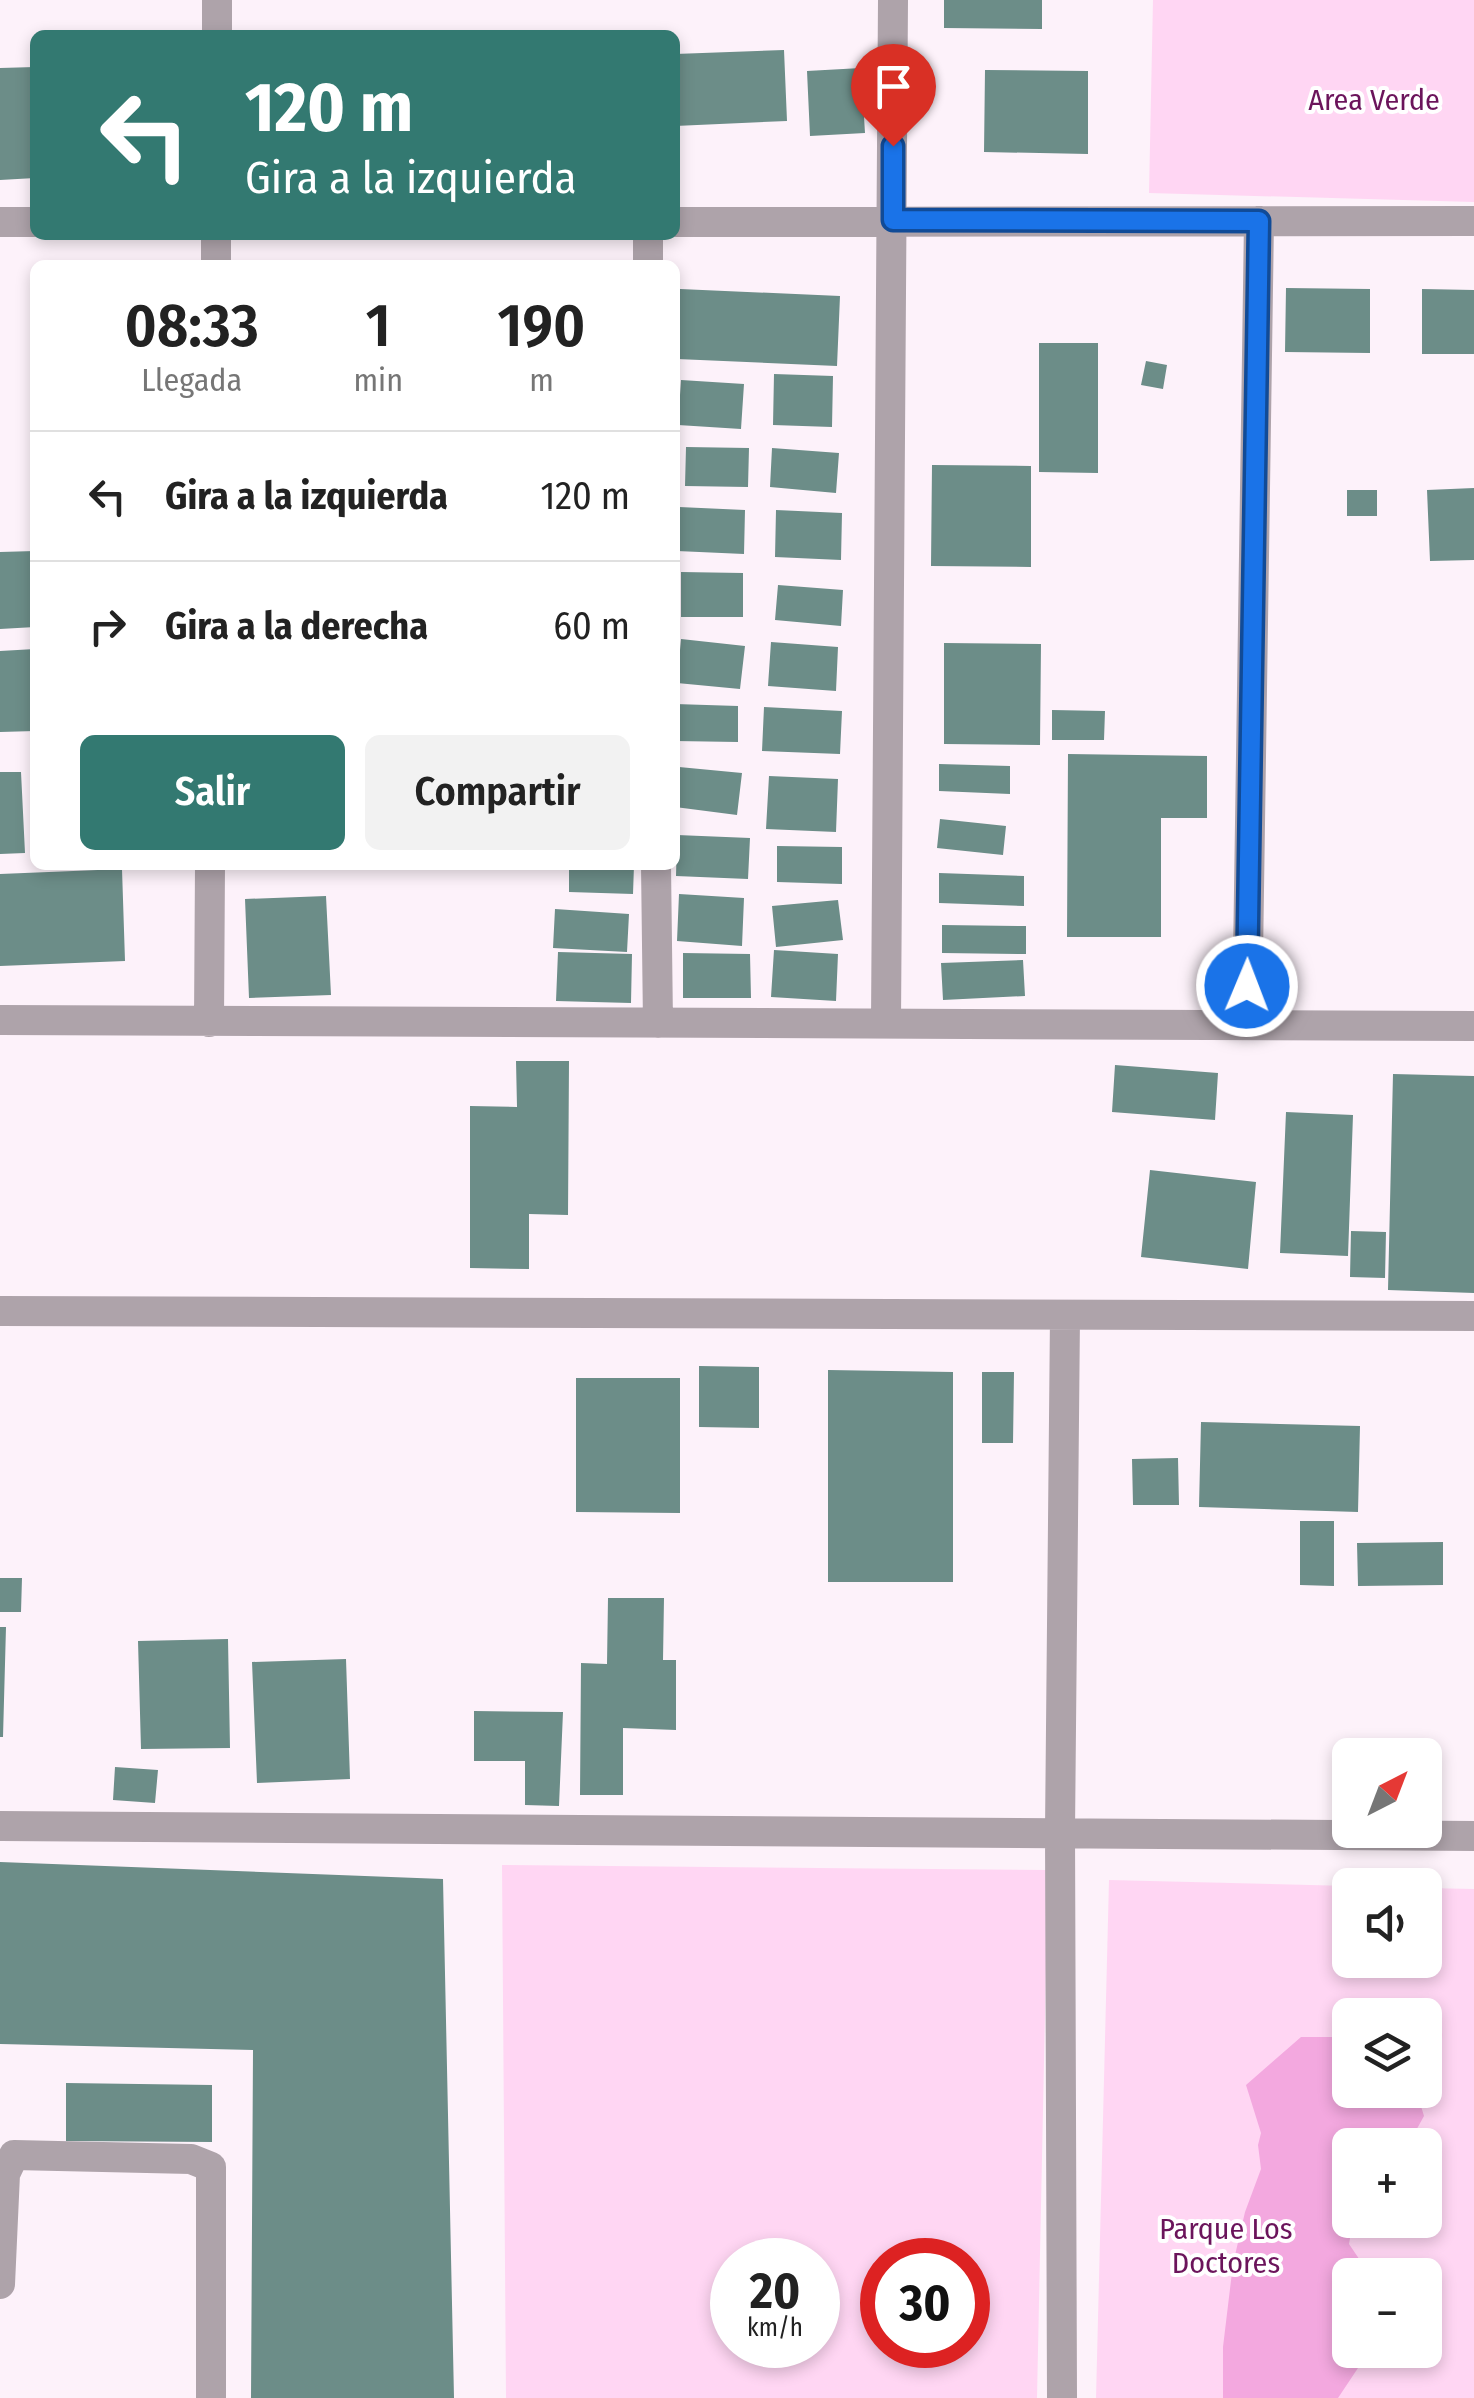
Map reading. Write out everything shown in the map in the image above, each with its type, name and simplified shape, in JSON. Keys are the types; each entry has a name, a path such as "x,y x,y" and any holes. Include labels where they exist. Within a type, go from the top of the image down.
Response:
{"street":[{"path":"217,0 217,30"},
{"path":"886,1024 893,0"},
{"path":"1246,1024 1259,221"},
{"path":"680,222 1474,221"},
{"path":"0,222 30,222"},
{"path":"209,1022 210,870"},
{"path":"656,870 658,1022"},
{"path":"0,1020 1474,1026"},
{"path":"0,1312 1474,1316"},
{"path":"1062,2398 1060,1831 1065,1316"},
{"path":"0,1826 1474,1836"},
{"path":"0,2284 5,2174 14,2155 191,2159 212,2167 211,2398"}],"green space":[{"name":"Area Verde","path":"1153,0 1474,0 1474,202 1149,193"},
{"path":"502,1865 1048,1870 1037,2398 506,2398"},
{"name":"Parque Los Doctores","path":"1109,1880 1332,1886 1332,1978 1442,1978 1442,1888 1474,1889 1474,2398 1096,2398"}],"shaded area":[{"path":"1301,2037 1332,2037 1332,2108 1422,2108 1424,2116 1417,2128 1332,2128 1332,2238 1350,2238 1349,2244 1358,2258 1332,2258 1332,2368 1358,2368 1338,2398 1223,2398 1223,2347 1233,2264 1245,2212 1261,2169 1261,2133 1246,2085"}],"building":[{"path":"944,0 1042,0 1042,29 944,28"},
{"path":"784,50 787,121 680,126 680,54"},
{"path":"30,67 30,178 0,180 0,68"},
{"path":"861,68 865,133 810,136 807,71"},
{"path":"985,70 1088,71 1088,154 984,152"},
{"path":"1286,288 1370,289 1370,353 1285,352"},
{"path":"680,289 840,296 837,366 680,359"},
{"path":"1422,289 1474,290 1474,354 1422,354"},
{"path":"1039,343 1098,343 1098,473 1039,472"},
{"path":"1146,361 1167,365 1163,389 1141,385"},
{"path":"774,374 833,376 832,427 773,425"},
{"path":"681,380 744,384 741,429 680,425"},
{"path":"686,447 749,448 748,487 685,486"},
{"path":"772,448 839,453 836,493 770,487"},
{"path":"932,465 1031,466 1031,567 931,566"},
{"path":"1474,488 1474,560 1430,561 1427,490"},
{"path":"1347,490 1377,490 1377,516 1347,516"},
{"path":"680,507 745,510 744,554 680,551"},
{"path":"776,510 842,513 841,560 775,557"},
{"path":"30,551 30,627 0,629 0,552"},
{"path":"681,572 743,573 743,617 681,617"},
{"path":"778,585 843,590 841,626 775,620"},
{"path":"681,639 745,646 740,689 680,683"},
{"path":"771,642 838,647 836,691 768,686"},
{"path":"944,643 1041,644 1040,745 944,744"},
{"path":"30,649 30,731 0,732 0,651"},
{"path":"680,704 738,706 738,742 680,741"},
{"path":"764,707 842,711 840,754 762,751"},
{"path":"1052,710 1105,711 1104,740 1052,740"},
{"path":"1068,754 1207,756 1207,818 1161,818 1161,937 1067,937"},
{"path":"939,764 1010,766 1010,794 939,791"},
{"path":"680,767 742,773 737,815 680,808"},
{"path":"0,772 21,772 25,853 0,854"},
{"path":"769,776 838,779 836,832 766,829"},
{"path":"940,819 1006,826 1003,855 937,848"},
{"path":"680,835 750,838 748,879 676,876 676,870 680,870"},
{"path":"777,846 842,847 842,884 777,882"},
{"path":"122,870 125,961 0,966 0,874"},
{"path":"569,870 634,870 633,894 569,892"},
{"path":"939,873 1024,876 1024,906 939,903"},
{"path":"679,894 744,898 742,946 677,941"},
{"path":"326,896 331,995 249,998 245,899"},
{"path":"838,900 843,940 776,947 772,906"},
{"path":"555,909 629,914 627,952 553,948"},
{"path":"942,925 1026,926 1026,954 942,953"},
{"path":"774,950 838,954 836,1001 771,997"},
{"path":"558,952 632,954 631,1003 556,1001"},
{"path":"683,953 750,954 751,998 683,998"},
{"path":"1023,960 1025,996 943,1000 941,963"},
{"path":"516,1061 569,1061 568,1215 529,1214 529,1269 470,1268 470,1106 517,1107"},
{"path":"1115,1065 1218,1073 1215,1120 1112,1112"},
{"path":"1393,1074 1474,1076 1474,1293 1388,1290"},
{"path":"1286,1112 1353,1115 1348,1256 1280,1253"},
{"path":"1150,1170 1256,1182 1248,1269 1141,1257"},
{"path":"1351,1231 1386,1232 1385,1278 1350,1277"},
{"path":"699,1366 759,1367 759,1428 699,1427"},
{"path":"828,1370 953,1372 953,1582 828,1582"},
{"path":"982,1372 1014,1372 1013,1443 982,1443"},
{"path":"576,1378 680,1378 680,1513 576,1512"},
{"path":"1201,1422 1360,1426 1358,1512 1199,1507"},
{"path":"1178,1458 1179,1505 1133,1505 1132,1459"},
{"path":"1300,1521 1334,1521 1334,1586 1300,1585"},
{"path":"1443,1542 1443,1585 1358,1586 1357,1543"},
{"path":"0,1578 22,1578 21,1612 0,1612"},
{"path":"608,1598 664,1598 663,1660 676,1660 676,1730 623,1728 623,1795 580,1795 581,1663 607,1664"},
{"path":"0,1627 6,1627 3,1737 0,1737"},
{"path":"228,1639 230,1748 141,1749 138,1641"},
{"path":"346,1659 350,1779 257,1783 252,1662"},
{"path":"474,1711 563,1712 559,1806 525,1805 525,1761 474,1761"},
{"path":"115,1767 158,1770 155,1803 113,1800"},
{"path":"0,1862 443,1879 454,2398 251,2398 253,2050 0,2044"},
{"path":"66,2083 212,2085 212,2142 66,2141"}],"route":[{"path":"893,146 893,220 1259,221 1247,986"}]}
